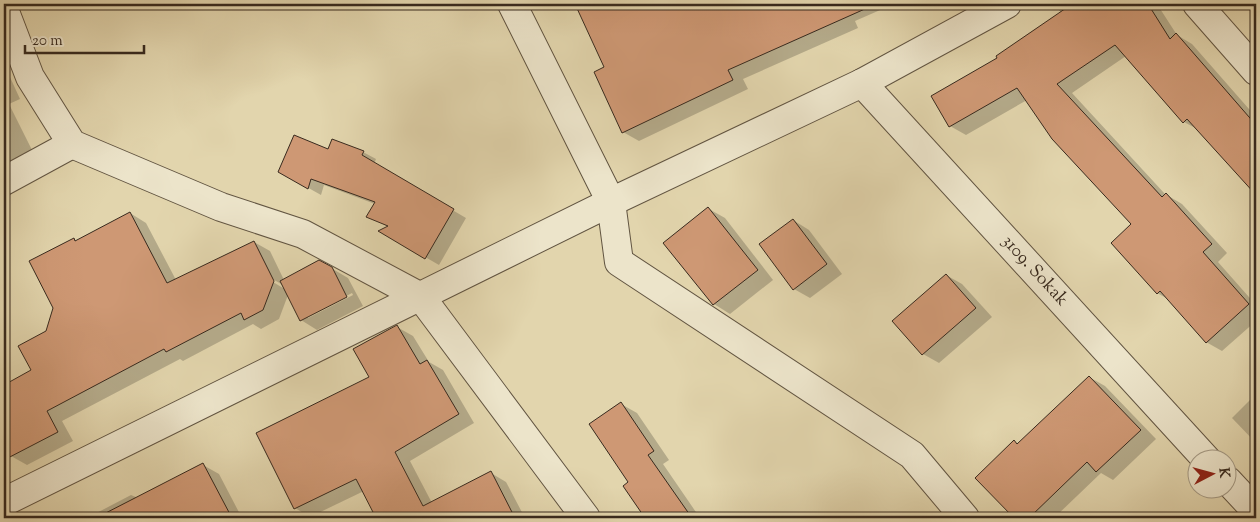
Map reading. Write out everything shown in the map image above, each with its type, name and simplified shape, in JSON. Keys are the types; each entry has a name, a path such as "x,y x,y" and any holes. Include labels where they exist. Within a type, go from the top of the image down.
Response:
{"street":[{"path":"512,4 611,202 619,262 912,455 966,518"},
{"path":"4,502 611,202 862,83 1007,4"},
{"path":"1197,4 1256,71"},
{"path":"4,9 30,77 72,144 221,207 303,234 422,297 581,517"},
{"name":"3109. Sokak","path":"862,83 1198,450"},
{"path":"4,181 72,144"},
{"path":"1238,492 1256,511"}],"building":[{"path":"575,4 876,4 728,70 733,80 622,133 594,72 604,67"},
{"path":"1072,4 1148,4 1170,39 1176,33 1256,125 1256,195 1187,119 1183,123 1115,45 1057,84 1162,197 1166,193 1212,244 1203,252 1249,304 1206,343 1160,291 1157,294 1111,243 1131,224 1052,139 1017,88 949,127 931,96 997,58 996,56"},
{"path":"294,135 328,149 332,139 364,151 362,155 454,209 425,259 378,231 388,226 366,217 375,202 311,179 308,189 278,172"},
{"path":"708,207 758,270 713,305 663,243"},
{"path":"130,212 167,283 254,241 274,281 263,310 244,320 241,313 166,352 164,349 47,411 58,432 4,460 4,385 31,370 18,346 46,331 53,308 29,261 74,238 75,241"},
{"path":"793,219 827,264 793,290 759,244"},
{"path":"319,260 332,267 347,297 300,321 280,281"},
{"path":"946,274 976,308 922,355 892,321"},
{"path":"397,325 420,364 427,360 459,414 395,452 423,506 491,471 515,518 376,518 356,479 294,509 256,433 369,377 353,349"},
{"path":"1089,376 1141,430 1096,472 1087,462 1029,518 1014,518 975,478 1014,440 1017,444"},
{"path":"621,402 654,451 648,455 692,518 645,518 623,486 628,482 589,424"},
{"path":"203,463 232,518 96,518"}]}
